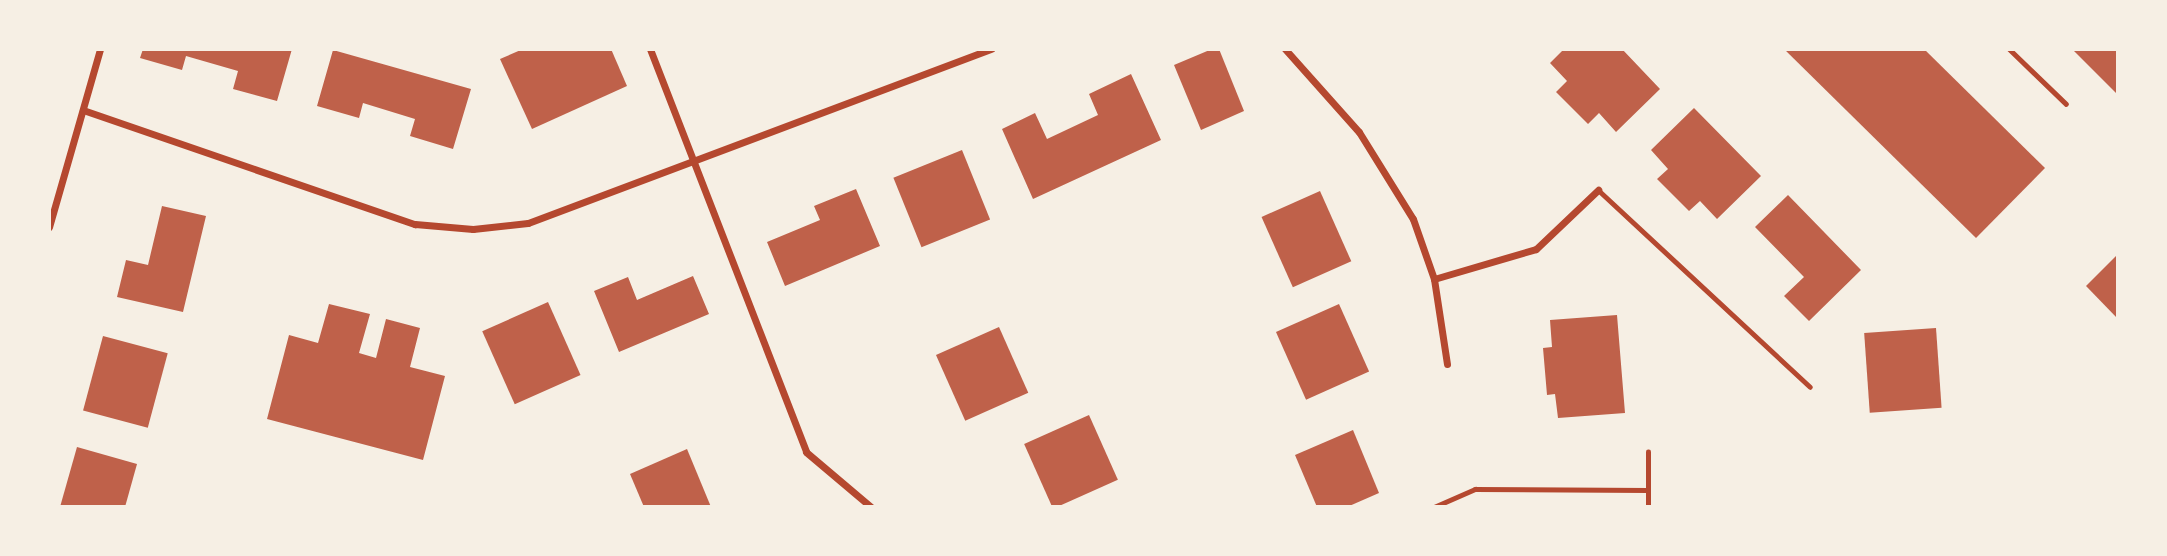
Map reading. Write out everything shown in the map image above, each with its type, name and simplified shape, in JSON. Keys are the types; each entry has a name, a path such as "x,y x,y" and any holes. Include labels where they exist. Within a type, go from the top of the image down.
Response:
{"street":[{"path":"49,227 100,49"},
{"path":"650,49 806,452 871,507"},
{"path":"83,110 415,224 472,229 528,223 991,49"},
{"path":"1284,49 1359,132 1413,219 1434,279 1447,364"},
{"path":"1434,279 1536,249 1598,190"}],"lane":[{"path":"2009,49 2066,104"},
{"path":"1598,190 1810,387"}],"path":[{"path":"1648,452 1648,507"},
{"path":"1434,507 1475,489 1648,490"}],"building":[{"path":"143,49 292,49 277,101 233,89 238,71 186,56 182,70 140,58"},
{"path":"523,49 611,49 627,86 532,129 500,59"},
{"path":"1212,49 1219,49 1244,111 1201,130 1174,65"},
{"path":"1564,49 1622,49 1660,89 1616,132 1599,113 1588,124 1556,92 1567,81 1550,63"},
{"path":"1784,49 1924,49 2045,168 1976,238"},
{"path":"2072,49 2118,49 2118,95"},
{"path":"333,50 471,89 453,149 410,136 415,119 363,103 359,118 317,106"},
{"path":"1131,74 1161,140 1033,199 1002,129 1035,113 1047,139 1098,115 1089,94"},
{"path":"1694,108 1761,176 1717,219 1700,201 1689,211 1657,179 1668,169 1651,150"},
{"path":"962,150 990,220 921,247 893,178"},
{"path":"856,189 880,246 785,286 767,242 820,220 814,206"},
{"path":"1320,191 1351,261 1293,287 1262,217"},
{"path":"1788,195 1861,270 1809,321 1784,296 1804,277 1755,227"},
{"path":"162,206 206,216 183,312 117,297 126,260 148,265"},
{"path":"2118,254 2118,319 2086,286"},
{"path":"693,276 709,314 619,352 594,291 628,277 637,300"},
{"path":"548,302 581,375 515,404 482,331"},
{"path":"329,304 370,314 359,353 376,358 386,319 420,328 410,367 445,376 423,460 267,419 289,335 318,343"},
{"path":"1339,304 1369,372 1306,400 1276,332"},
{"path":"1617,315 1625,413 1558,418 1555,394 1547,395 1543,348 1552,347 1550,320"},
{"path":"999,327 1028,393 965,421 936,355"},
{"path":"1936,328 1942,408 1870,413 1864,333"},
{"path":"103,336 168,353 148,428 83,410"},
{"path":"1089,415 1118,480 1052,507 1024,444"},
{"path":"1353,430 1379,493 1347,507 1317,507 1295,455"},
{"path":"77,447 137,464 125,507 60,507"},
{"path":"687,449 711,507 644,507 630,474"}]}
